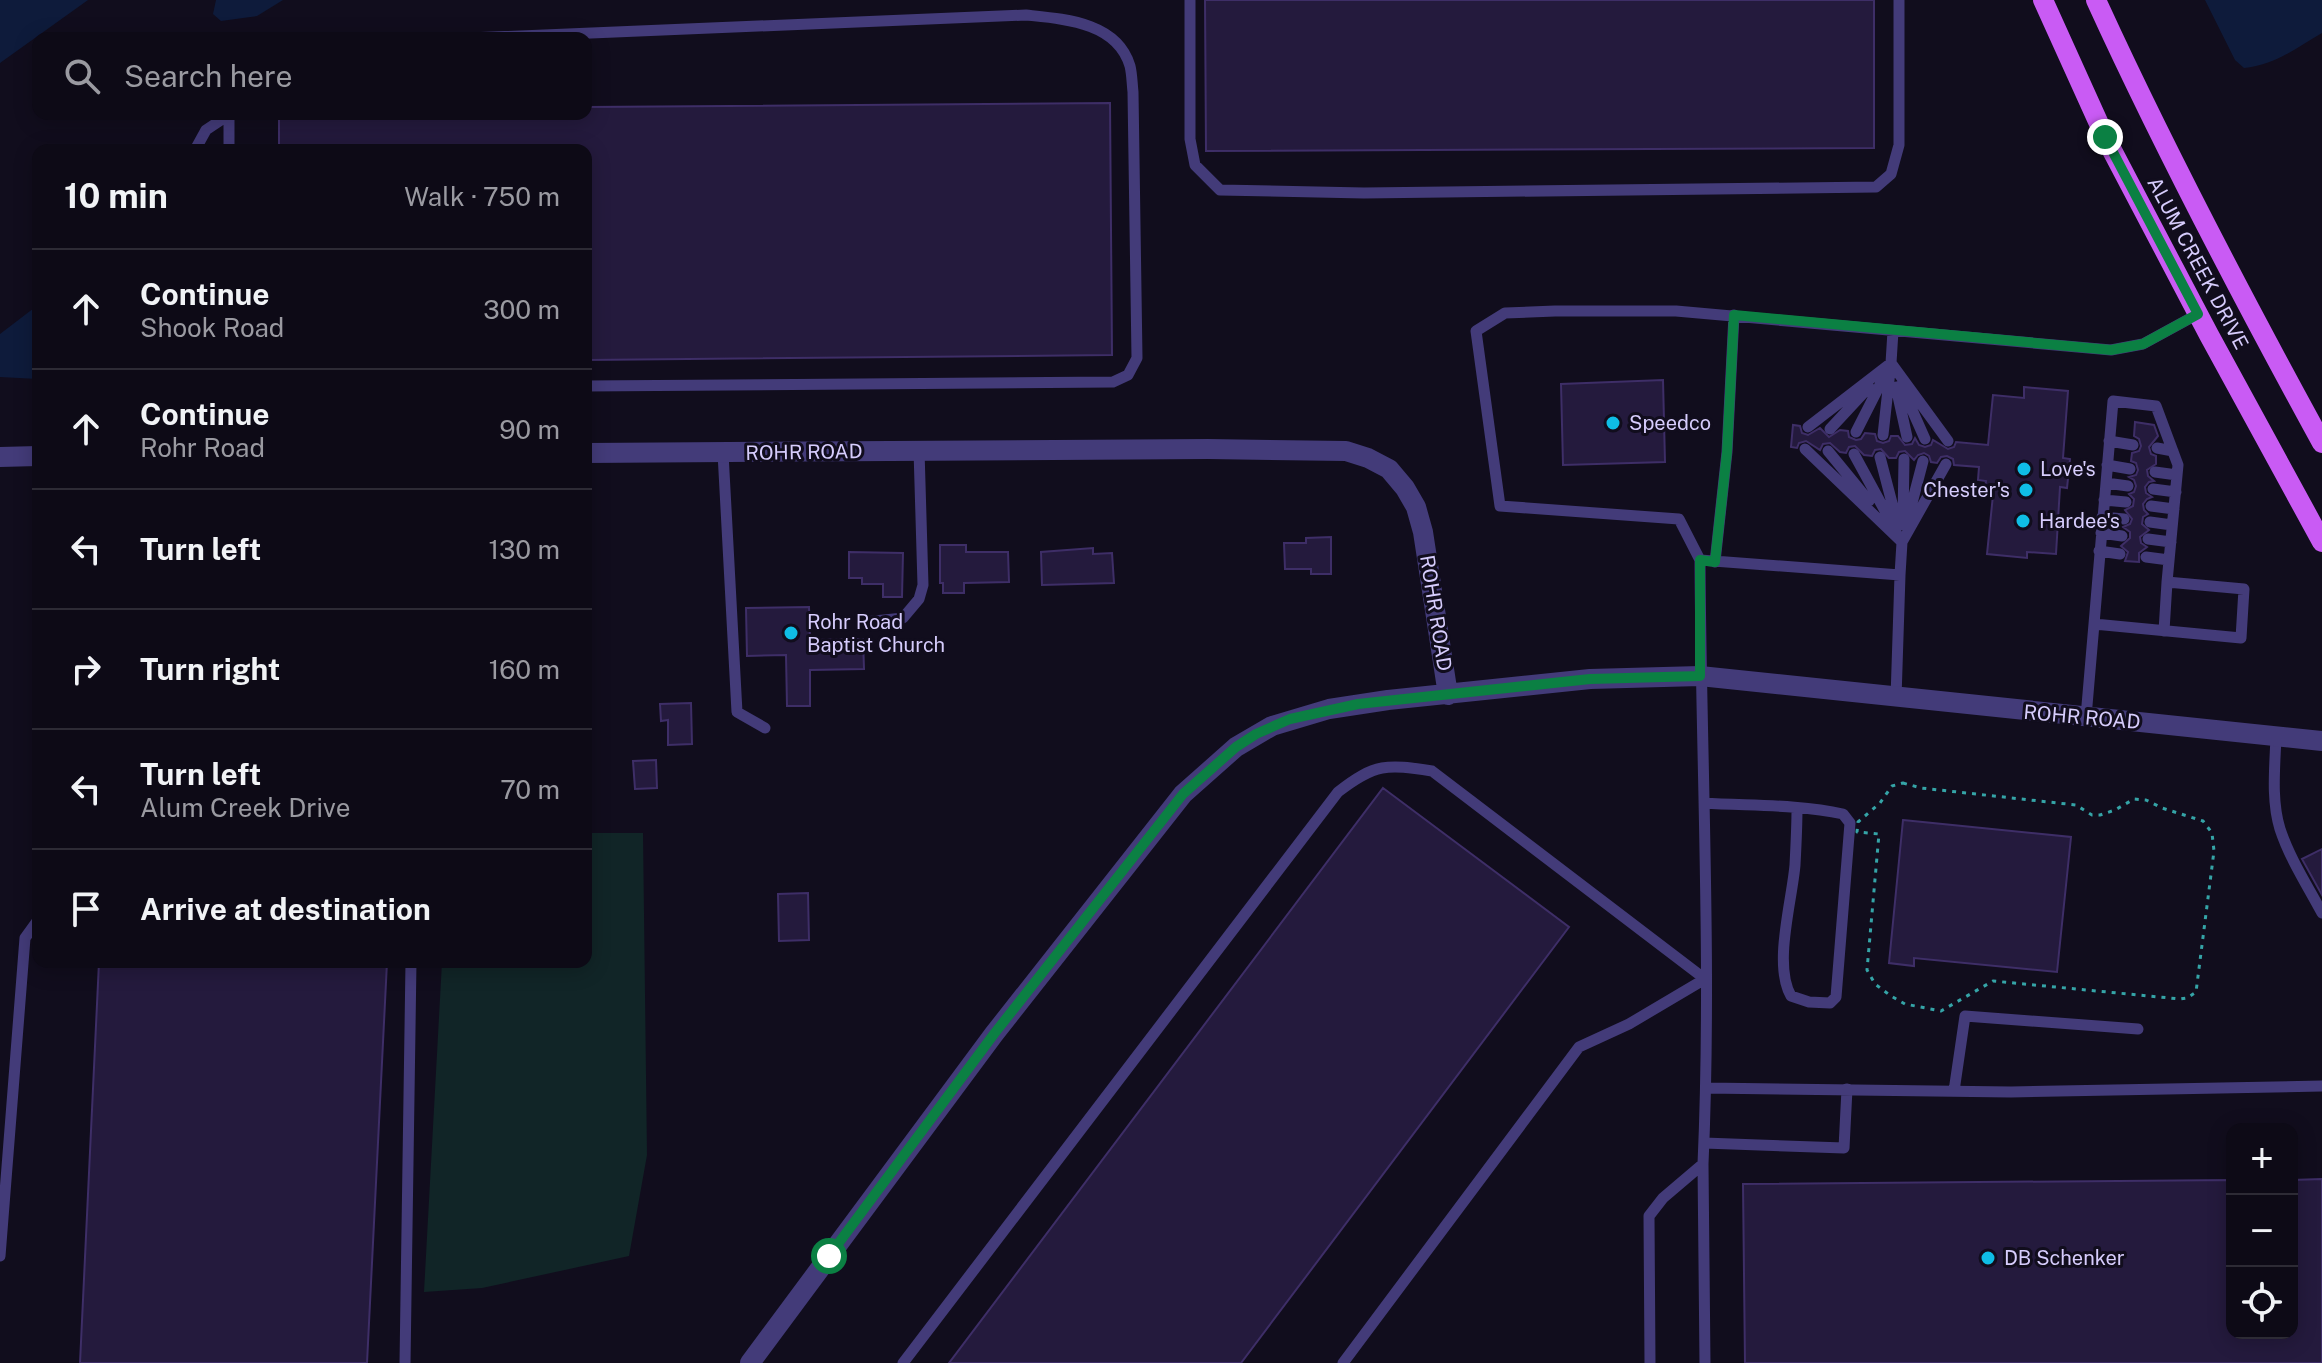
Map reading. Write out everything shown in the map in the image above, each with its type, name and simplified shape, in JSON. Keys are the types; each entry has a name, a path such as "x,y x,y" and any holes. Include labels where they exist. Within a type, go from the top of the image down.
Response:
{"main road":[{"name":"ALUM CREEK DRIVE","path":"2043,0 2105,137 2322,542"},
{"name":"ALUM CREEK DRIVE","path":"2096,0 2160,138 2237,289 2322,443"}],"street":[{"name":"ROHR ROAD","path":"592,453 1346,451 1389,469 1416,507 1423,532 1448,695 1590,679 1700,676 2322,741"},
{"path":"0,457 32,456"},
{"path":"750,1363 994,1034 1183,794 1236,747 1272,726 1358,704 1448,695"}],"lane":[{"path":"1190,0 1190,139 1195,165 1220,190 1364,193 1876,187 1891,174 1899,145 1899,0"},
{"path":"592,33 1026,15 1079,21 1114,40 1129,64 1133,92 1137,358 1128,375 1113,382 592,386"},
{"path":"198,144 206,130 220,120"},
{"path":"229,120 229,144"},
{"path":"1705,1363 1703,1164 1706,1088 1700,560 1679,519 1500,506 1476,331 1505,313 1676,311 2111,350 2143,344 2198,314"},
{"path":"1715,562 1727,452 1734,315"},
{"path":"1883,435 1893,331"},
{"path":"1808,427 1891,363"},
{"path":"1830,429 1891,363"},
{"path":"1856,432 1891,363"},
{"path":"1891,363 1907,437"},
{"path":"1891,363 1925,439"},
{"path":"1891,363 1948,441"},
{"path":"2086,717 2113,401 2156,406 2178,465 2164,631"},
{"path":"2109,441 2133,445"},
{"path":"2157,448 2173,451"},
{"path":"1805,449 1902,542"},
{"path":"865,622 903,618 919,599 923,585 919,450"},
{"path":"1828,451 1902,542"},
{"path":"723,453 737,712 765,728"},
{"path":"1854,454 1902,542"},
{"path":"1880,457 1902,542"},
{"path":"1896,698 1904,459"},
{"path":"1902,542 1923,461"},
{"path":"1902,542 1946,464"},
{"path":"2107,465 2130,469"},
{"path":"2155,472 2177,475"},
{"path":"2106,483 2128,486"},
{"path":"2153,489 2176,492"},
{"path":"2104,500 2126,502"},
{"path":"2151,506 2174,509"},
{"path":"2102,517 2124,519"},
{"path":"2150,522 2172,525"},
{"path":"2101,533 2122,536"},
{"path":"2148,539 2171,542"},
{"path":"2099,551 2120,554"},
{"path":"2146,557 2169,560"},
{"path":"1700,560 1900,575"},
{"path":"2094,624 2241,638 2244,589 2167,582"},
{"path":"2276,736 2274,773 2279,826 2295,866 2322,913"},
{"path":"903,1363 1338,792 1362,773 1380,767 1432,771 1705,979"},
{"path":"1704,803 1797,808 1843,814 1850,823 1836,997 1830,1003 1809,1002 1791,996 1785,986 1783,964 1795,866 1797,808"},
{"path":"0,1256 25,938 32,928"},
{"path":"405,1363 411,968"},
{"path":"1343,1363 1579,1047 1629,1024 1705,979"},
{"path":"1954,1091 1965,1016 2138,1029"},
{"path":"1706,1088 2011,1092 2322,1086"},
{"path":"1704,1143 1844,1148 1847,1089"},
{"path":"1650,1363 1649,1216 1663,1198 1703,1164"}],"path":[{"path":"1903,783 1921,788 2076,805 2092,815 2108,813 2128,801 2141,798 2203,821 2212,833 2214,851 2196,992 2180,999 1993,981 1941,1011 1905,1004 1891,996 1875,984 1867,970 1879,834 1857,832 1858,822 1880,803 1892,786 1903,783"}],"green space":[{"path":"592,833 643,833 647,1155 629,1256 482,1288 424,1292 442,968 592,968"}],"water":[{"path":"0,0 88,0 43,32 32,32 32,40 0,63"},
{"path":"216,0 283,0 257,16 221,21 213,14"},
{"path":"2205,0 2322,0 2322,33 2275,60 2244,68 2235,60"},
{"path":"32,310 32,379 0,377 0,334"}],"building":[{"path":"1205,0 1874,0 1874,148 1206,151"},
{"path":"1110,103 1112,355 592,360 592,144 279,144 279,120 592,120 592,107"},
{"name":"Speedco","path":"1663,380 1665,462 1563,465 1561,384"},
{"name":"Love's","path":"2024,387 2068,391 2063,458 2070,459 2067,488 2060,487 2056,554 2027,552 2027,558 1987,554 1993,495 1984,494 1986,481 1978,480 1979,467 1954,465 1953,459 1947,456 1941,457 1937,463 1931,462 1924,453 1914,460 1905,451 1899,452 1896,458 1889,458 1881,449 1875,450 1872,456 1864,455 1855,446 1849,447 1846,453 1830,443 1823,444 1820,450 1806,441 1799,443 1797,448 1791,447 1793,425 1800,426 1802,433 1808,435 1820,428 1829,437 1840,430 1848,431 1849,437 1856,440 1865,433 1875,434 1877,441 1883,443 1889,441 1891,436 1898,436 1905,445 1912,444 1915,438 1919,445 1925,447 1931,445 1933,440 1948,449 1954,447 1956,442 1988,445 1993,395 2024,398"},
{"name":"Love's","path":"2135,422 2154,425 2158,436 2149,447 2151,454 2156,456 2156,464 2147,470 2154,481 2145,487 2146,493 2152,497 2143,504 2148,514 2143,517 2142,524 2149,530 2140,537 2141,543 2147,547 2139,553 2139,562 2125,561 2128,552 2121,546 2130,538 2130,532 2123,527 2130,524 2132,519 2125,510 2133,506 2134,499 2129,494 2134,492 2136,486 2129,477 2136,475 2138,470 2136,463 2131,461 2132,453 2139,451 2141,446 2134,436"},
{"path":"1331,537 1331,574 1311,574 1311,569 1285,569 1284,543 1306,543 1306,538"},
{"path":"940,545 966,545 966,552 1008,552 1009,582 964,583 964,593 943,593"},
{"path":"1093,548 1093,554 1112,553 1114,583 1042,585 1041,552"},
{"path":"849,552 903,553 902,597 883,597 883,584 862,584 862,578 849,578"},
{"path":"809,607 810,640 863,639 864,669 810,670 810,706 787,706 786,655 747,656 746,608"},
{"path":"691,703 692,744 668,745 668,720 661,721 660,704"},
{"path":"656,760 657,788 635,789 633,761"},
{"path":"1383,788 1569,927 1241,1363 949,1363"},
{"path":"1903,820 2071,837 2057,972 1914,958 1914,966 1889,963"},
{"path":"2322,849 2322,895 2302,859"},
{"path":"808,893 809,940 779,941 778,894"},
{"path":"99,968 387,968 367,1363 80,1363"},
{"name":"DB Schenker","path":"2322,1179 2322,1363 1745,1363 1743,1184 2226,1180 2226,1339 2298,1339 2298,1180"}],"place":[{"name":"Speedco","path":"1613,423"},
{"name":"Love's","path":"2024,469"},
{"name":"Chester's","path":"2026,490"},
{"name":"Hardee's","path":"2023,521"},
{"name":"Rohr Road Baptist Church","path":"791,633"},
{"name":"DB Schenker","path":"1988,1258"}],"route":[{"path":"829,1256 994,1034 1183,794 1236,747 1290,719 1358,704 1590,679 1700,676 1700,560 1715,562 1722,515 1734,315 2111,350 2143,344 2198,314 2105,137"}]}
